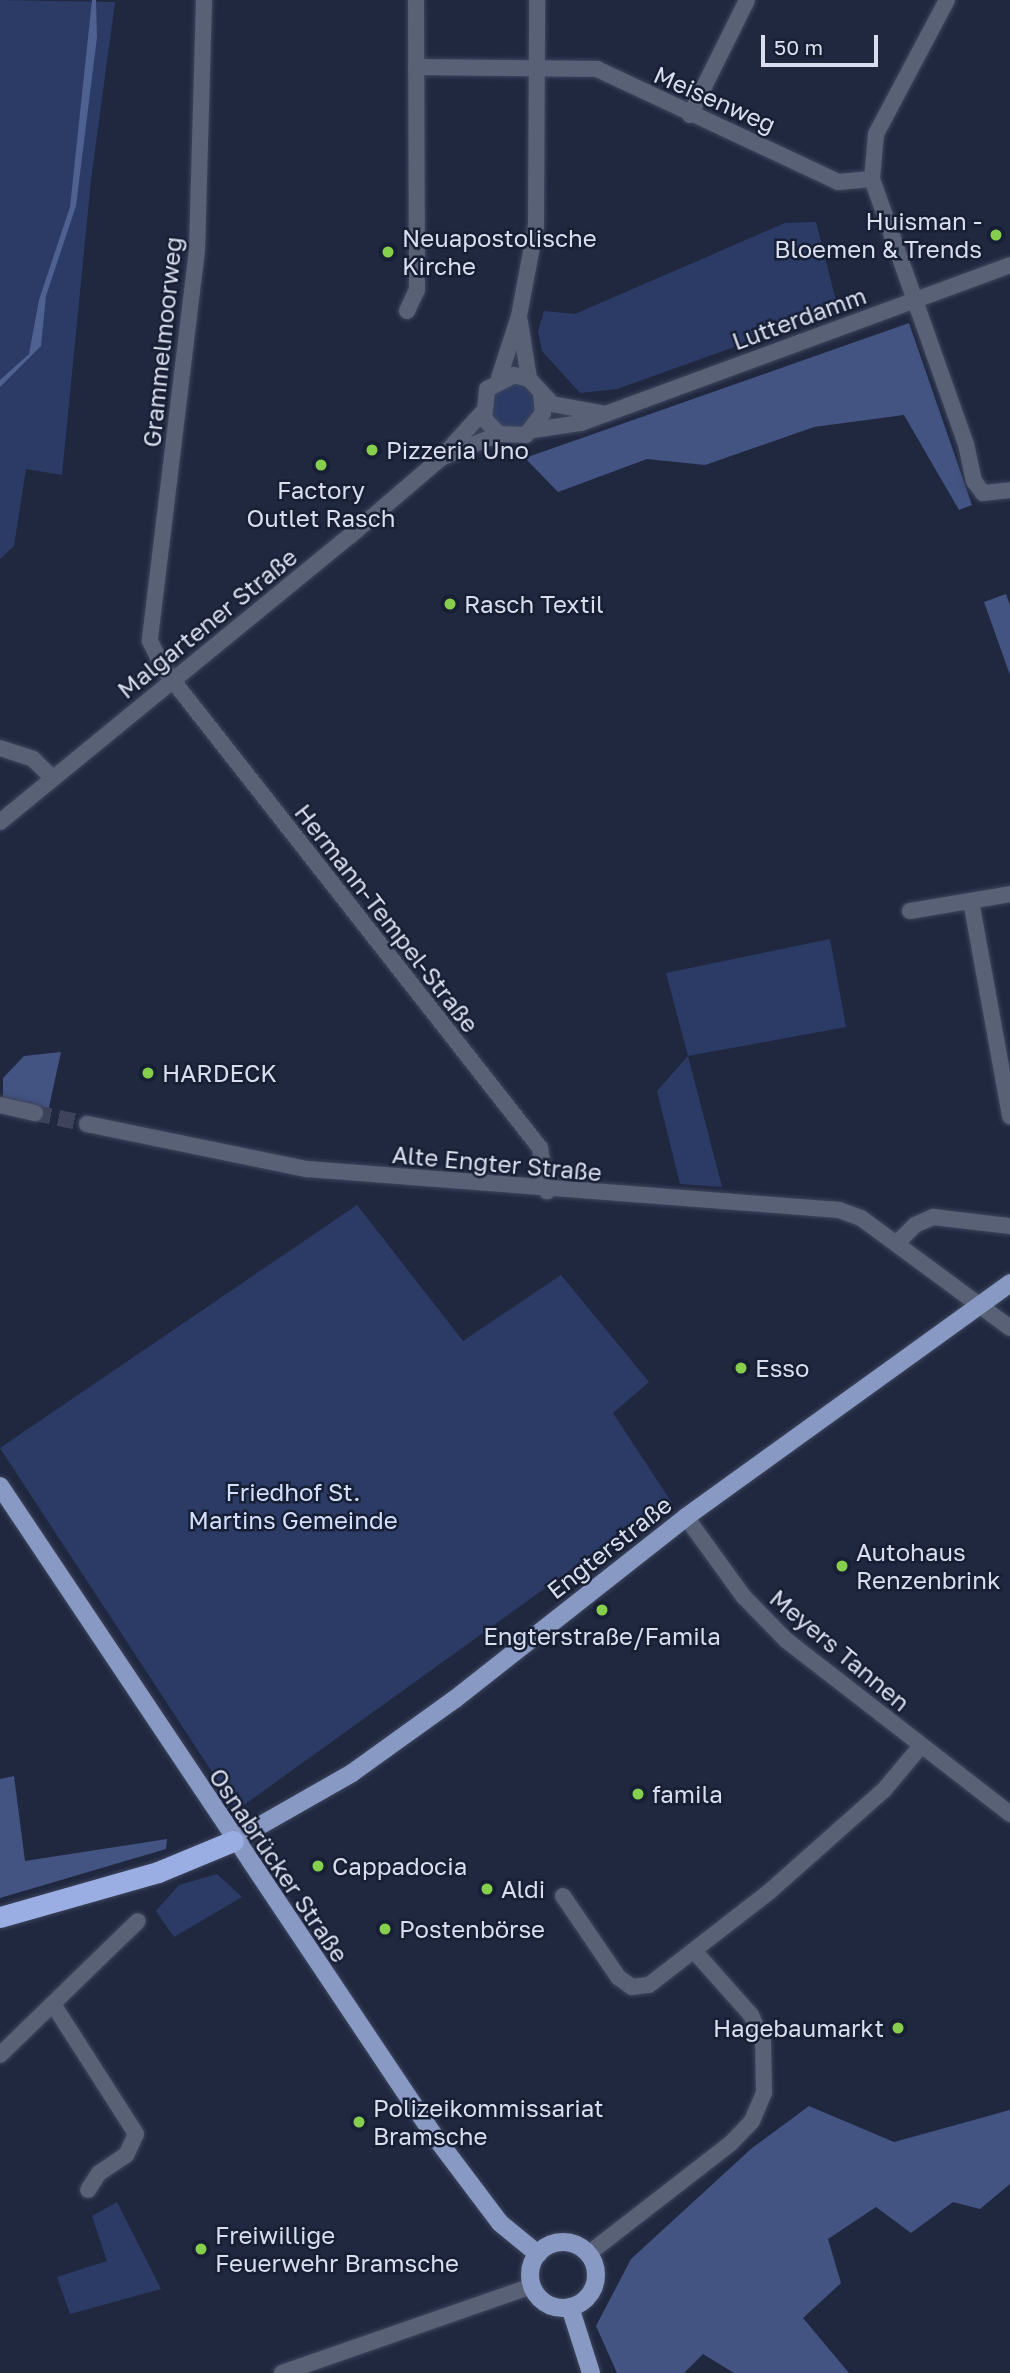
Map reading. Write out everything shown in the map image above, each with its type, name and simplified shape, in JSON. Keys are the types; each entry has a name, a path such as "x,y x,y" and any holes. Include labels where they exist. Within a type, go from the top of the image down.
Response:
{"highway":[{"path":"0,1917 158,1872 233,1841"}],"main road":[{"name":"Engterstraße","path":"233,1841 352,1773 686,1517 1010,1283"},
{"name":"Osnabrücker Straße","path":"0,1486 233,1841 439,2142 500,2222 538,2254"},
{"path":"565,2242 588,2254 596,2269 592,2291 570,2307 544,2301 532,2286 532,2265 538,2254 565,2242"},
{"path":"570,2307 592,2373"}],"street":[{"name":"Grammelmoorweg","path":"173,681 150,641 197,250 204,0"},
{"path":"407,311 417,290 416,0"},
{"path":"519,316 529,379 541,394 543,413 533,430 517,437 499,434 482,413 487,388 499,378 519,316 536,225 537,0"},
{"path":"690,115 747,0"},
{"path":"947,0 876,134 872,179 966,444 974,481 982,493 1010,490"},
{"name":"Meisenweg","path":"416,67 597,69 690,115 723,124 838,182 872,179"},
{"name":"Lutterdamm","path":"533,430 582,423 603,413 1010,265"},
{"path":"499,378 529,379"},
{"name":"Lutterdamm","path":"541,394 571,410 603,413"},
{"name":"Malgartener Straße","path":"0,822 441,458 482,413"},
{"name":"Malgartener Straße","path":"441,458 499,434"},
{"name":"Hermann-Tempel-Straße","path":"173,681 540,1148 547,1191"},
{"path":"0,748 33,759 53,778"},
{"path":"910,911 1010,894"},
{"path":"971,901 1010,1116"},
{"path":"0,1105 35,1113"},
{"name":"Alte Engter Straße","path":"87,1124 307,1170 547,1191 839,1210 897,1243 1010,1328"},
{"path":"897,1243 915,1225 933,1217 1010,1226"},
{"name":"Meyers Tannen","path":"686,1517 744,1597 786,1640 1010,1814"},
{"path":"563,1896 618,1977 632,1987 649,1984 696,1953 884,1790 920,1746"},
{"path":"0,2054 138,1921"},
{"path":"588,2254 731,2143 752,2121 764,2093 763,2042 751,2015 696,1953"},
{"path":"53,2004 136,2134 127,2155 99,2173 88,2190"},
{"path":"282,2373 532,2286"}],"green space":[{"path":"0,0 115,2 91,180 62,475 26,469 14,546 0,559"},
{"path":"816,222 838,309 771,326 737,346 617,389 580,393 542,351 538,332 544,311 575,314 785,223"},
{"path":"513,383 529,390 536,406 529,422 513,429 497,422 490,406 497,390"},
{"path":"830,939 846,1027 688,1056 666,973"},
{"path":"688,1056 722,1187 680,1184 657,1091"},
{"name":"Friedhof St. Martins Gemeinde","path":"357,1205 463,1341 561,1275 649,1382 613,1413 672,1503 598,1550 237,1810 0,1448"},
{"path":"217,1874 242,1897 174,1937 156,1911 179,1885"},
{"path":"117,2202 161,2289 70,2314 57,2277 107,2261 92,2216"}],"shaded area":[{"path":"92,0 96,0 97,37 76,206 46,296 41,346 0,387 0,380 29,354 39,300 70,207"},
{"path":"909,323 972,505 959,510 904,415 814,427 705,465 647,459 558,492 525,458"},
{"path":"1006,594 1010,605 1010,675 984,602"},
{"path":"61,1052 47,1116 3,1106 3,1078 24,1056"},
{"path":"14,1776 25,1861 167,1839 166,1849 0,1898 0,1779"},
{"path":"809,2106 894,2142 1010,2110 1010,2184 980,2209 953,2202 911,2233 876,2207 828,2239 841,2283 803,2318 849,2373 734,2373 703,2354 684,2373 617,2373 596,2326 631,2259 752,2148"}],"tunnel":[{"path":"35,1113 87,1124"}],"place":[{"name":"Huisman - Bloemen & Trends","path":"996,235"},
{"name":"Neuapostolische Kirche","path":"388,252"},
{"name":"Pizzeria Uno","path":"372,450"},
{"name":"Factory Outlet Rasch","path":"321,465"},
{"name":"Rasch Textil","path":"450,604"},
{"name":"HARDECK","path":"148,1073"},
{"name":"Esso","path":"741,1368"},
{"name":"Autohaus Renzenbrink","path":"842,1566"},
{"name":"Engterstraße/Famila","path":"602,1610"},
{"name":"famila","path":"638,1794"},
{"name":"Cappadocia","path":"318,1866"},
{"name":"Aldi","path":"487,1889"},
{"name":"Postenbörse","path":"385,1929"},
{"name":"Hagebaumarkt","path":"898,2028"},
{"name":"Polizeikommissariat Bramsche","path":"359,2122"},
{"name":"Freiwillige Feuerwehr Bramsche","path":"201,2249"}]}
